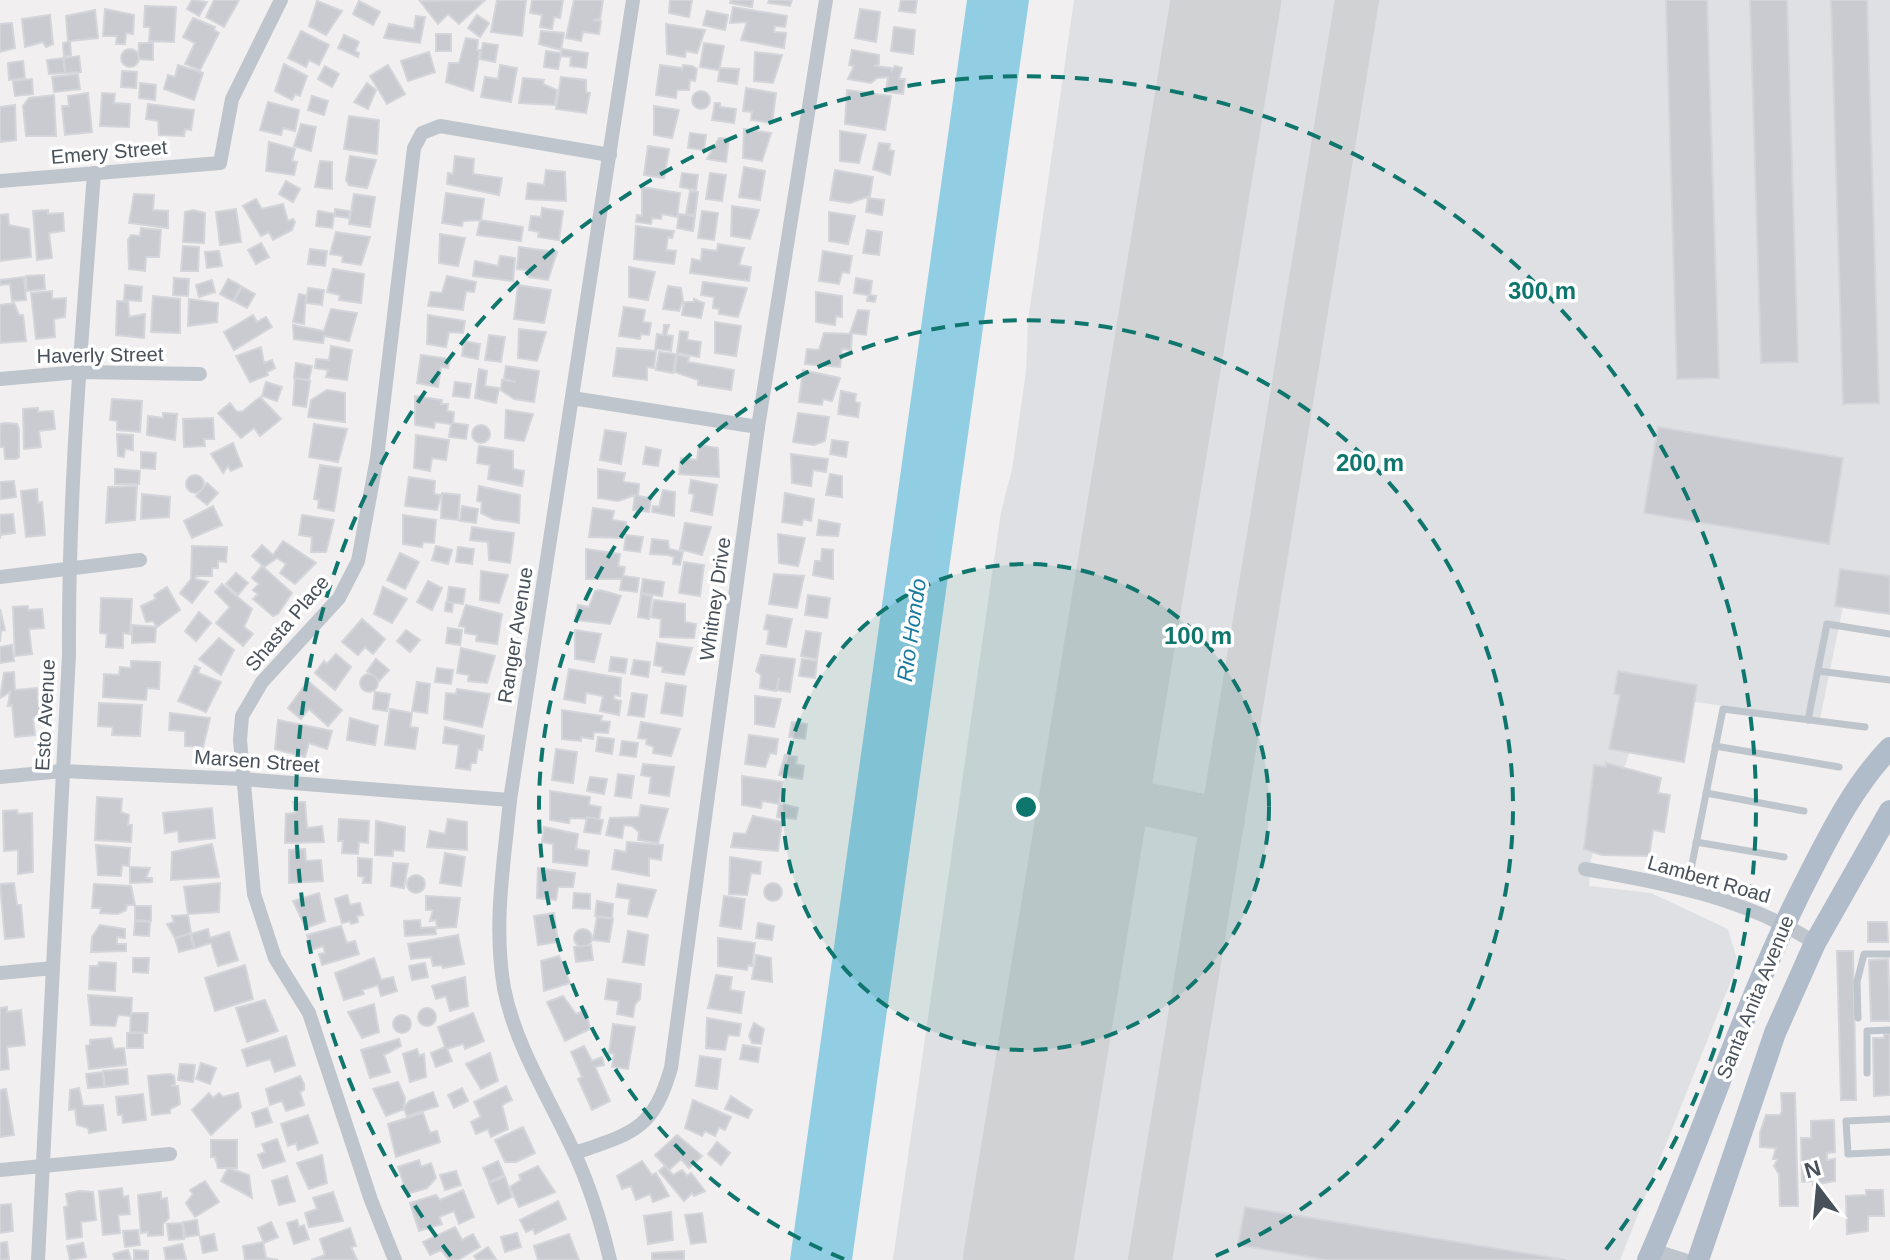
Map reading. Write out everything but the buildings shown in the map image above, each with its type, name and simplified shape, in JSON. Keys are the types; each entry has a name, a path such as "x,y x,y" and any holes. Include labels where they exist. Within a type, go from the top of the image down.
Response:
{"main road":[{"name":"Santa Anita Avenue","path":"1650,1255 1784,923 1834,827 1872,766 1890,748"},
{"name":"Santa Anita Avenue","path":"1698,1260 1775,1033 1815,943 1890,811"}],"street":[{"name":"Emery Street","path":"0,181 220,163 232,99 281,0"},
{"name":"Ranger Avenue","path":"610,1260 599,1216 575,1153 517,1033 505,990 497,909 510,800 633,0"},
{"name":"Whitney Drive","path":"575,1153 626,1134 648,1121 662,1099 671,1068 758,427 826,0"},
{"name":"Shasta Place","path":"395,1260 309,1013 275,958 254,894 242,779 242,716 262,682 339,598 358,561 377,458 414,148 422,133 440,126 610,155"},
{"name":"Esto Avenue","path":"38,1260 69,655 68,571 94,173"},
{"name":"Haverly Street","path":"0,379 79,372 200,374"},
{"path":"572,398 758,427"},
{"path":"0,577 140,560"},
{"name":"Marsen Street","path":"0,777 62,771 242,779 510,800"},
{"name":"Lambert Road","path":"1585,869 1687,889 1742,906 1784,923 1815,943"},
{"path":"0,973 53,968"},
{"path":"0,1170 170,1154"},
{"path":"1650,1255 1684,1260"}],"lane":[{"path":"1808,720 1827,624 1890,634"},
{"path":"1818,671 1890,680"},
{"path":"1687,889 1723,709 1865,727"},
{"path":"1715,746 1839,767"},
{"path":"1706,793 1804,811"},
{"path":"1696,842 1784,857"},
{"path":"1858,1018 1857,982 1864,954 1890,954"},
{"path":"1867,1073 1867,1031 1890,1030"},
{"path":"1890,1119 1846,1121 1848,1154 1890,1152"}],"shaded area":[{"path":"1074,0 1890,0 1890,588 1848,582 1820,719 1650,696 1591,859 1589,886 1651,893 1728,929 1738,963 1620,1260 893,1260 1001,512 1012,470 1026,371 1028,321"}],"water":[{"name":"Rio Hondo","path":"967,0 1029,0 852,1260 790,1260"}],"taxiway":[{"path":"1150,1260 1357,0"},
{"path":"1095,794 1223,820"}],"runway":[{"path":"1018,1260 1226,0"}]}
